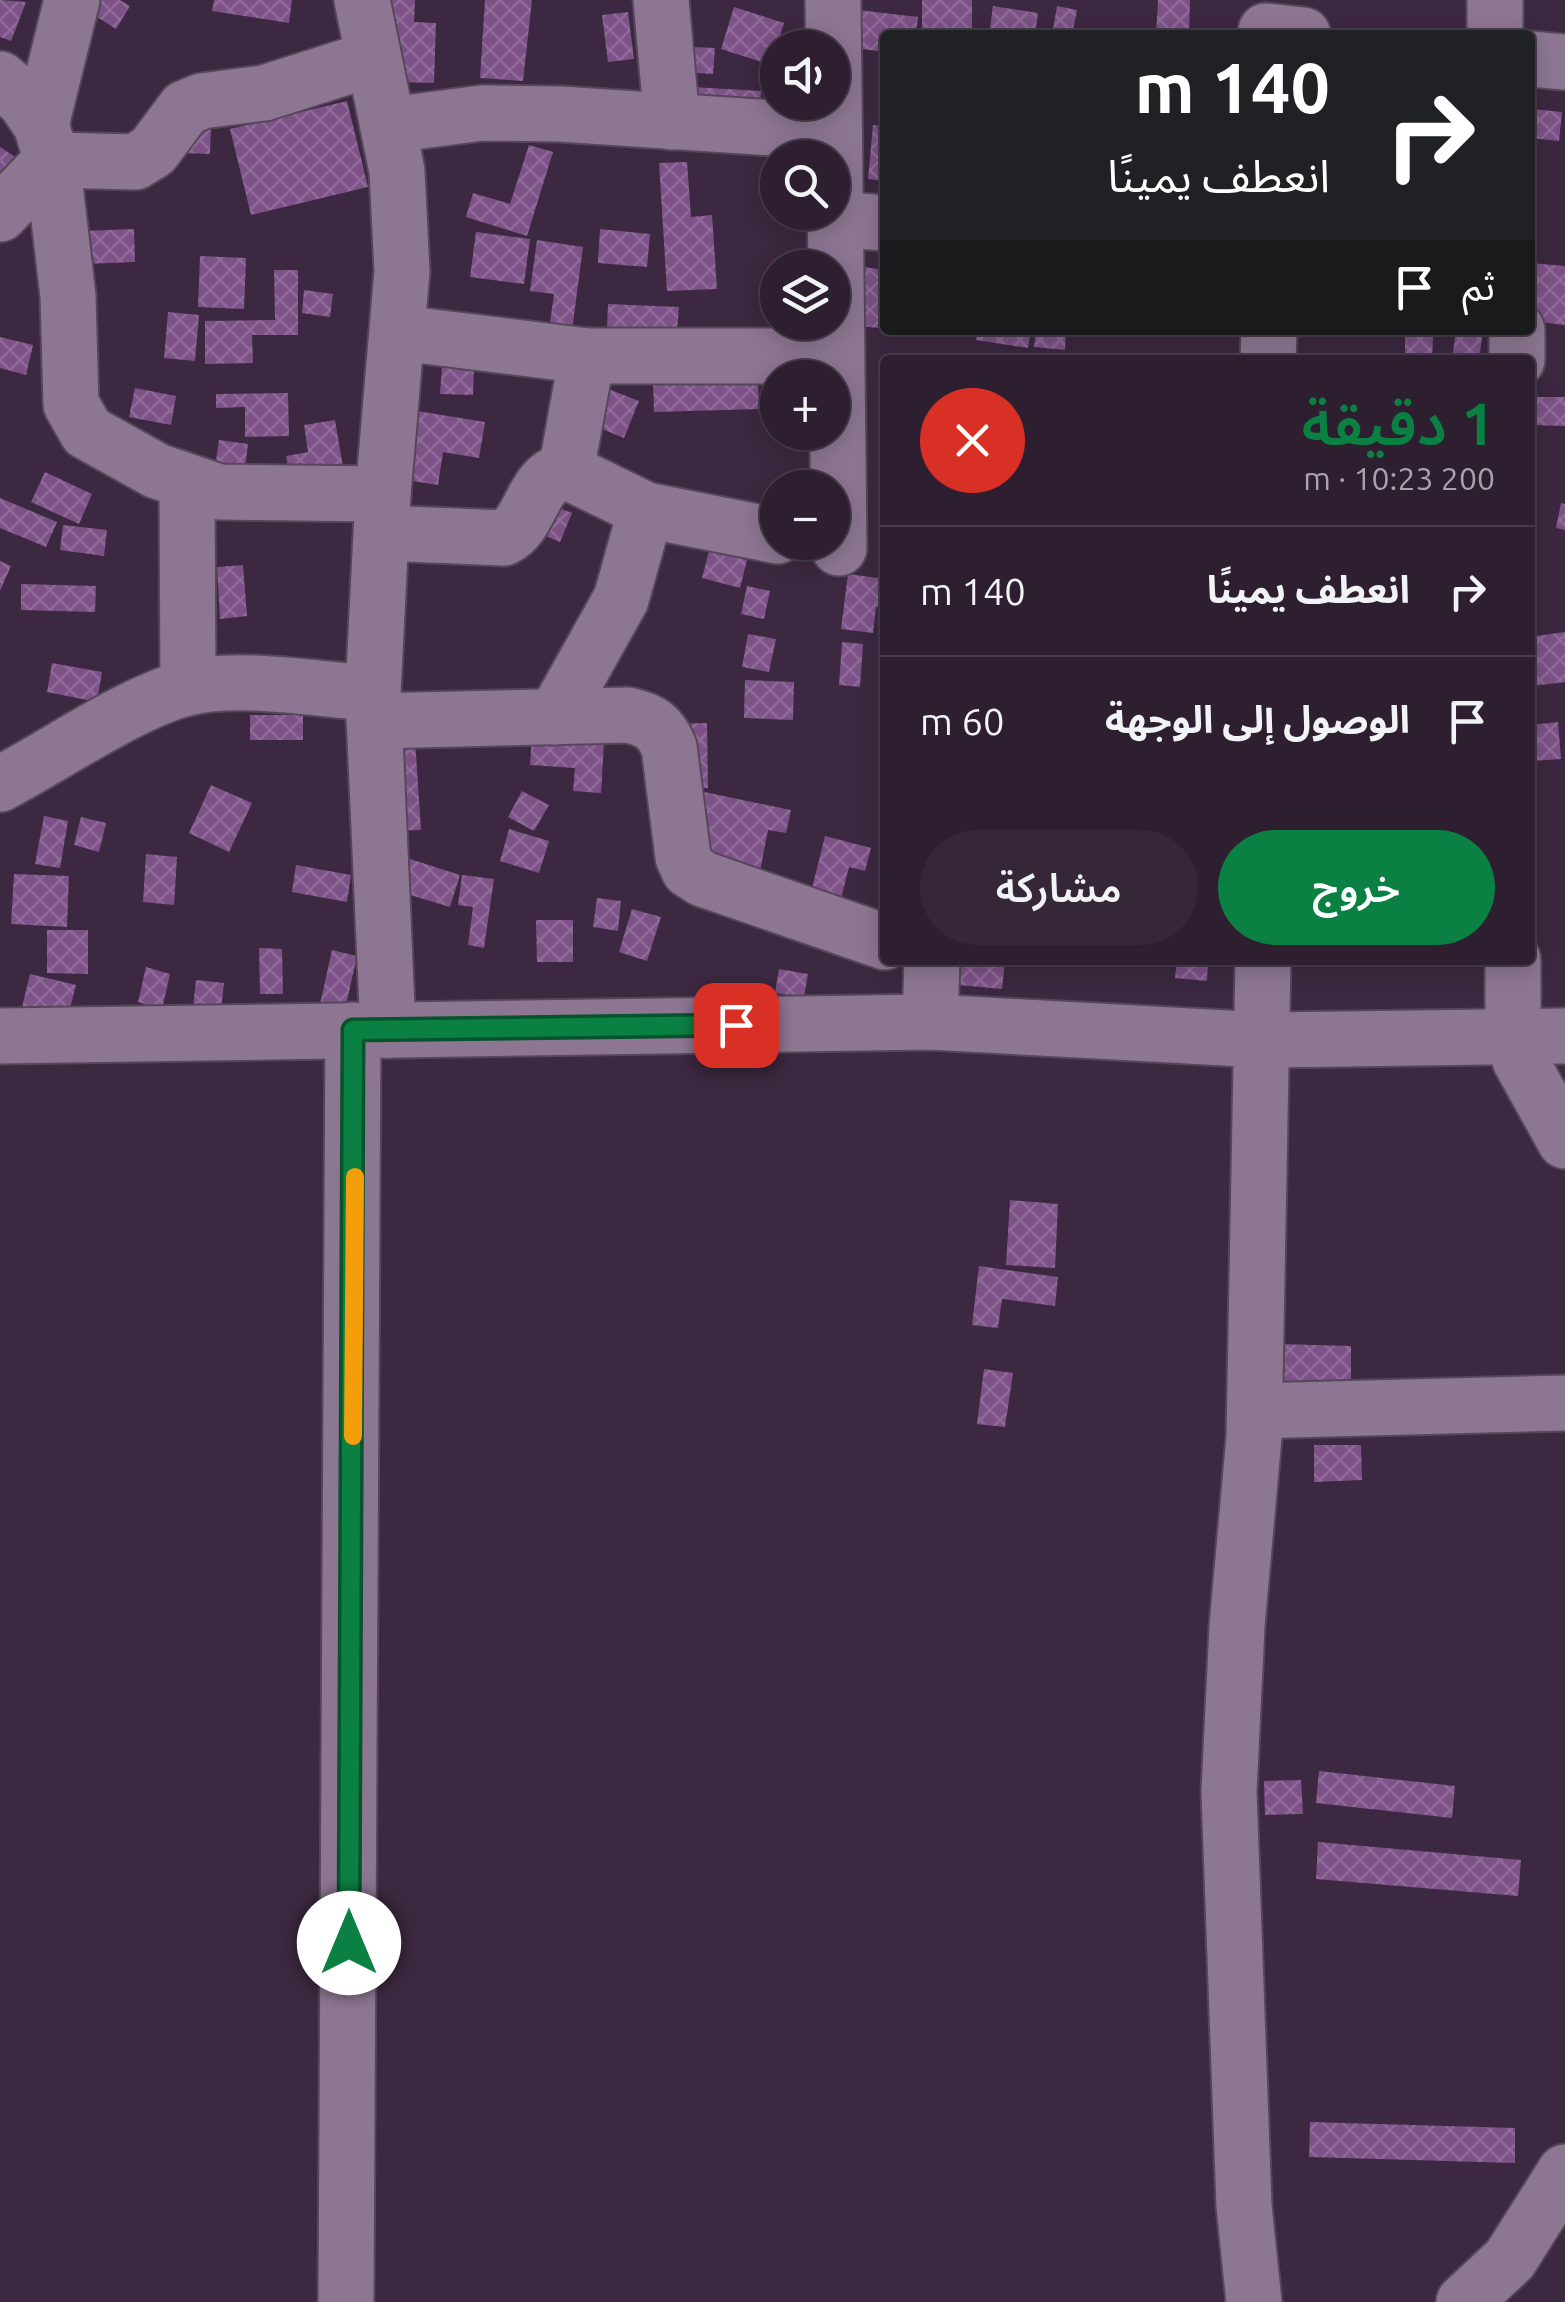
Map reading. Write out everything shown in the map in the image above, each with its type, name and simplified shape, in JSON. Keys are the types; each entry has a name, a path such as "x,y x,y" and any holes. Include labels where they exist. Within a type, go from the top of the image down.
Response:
{"street":[{"path":"72,0 46,142 68,296 71,404 76,420 102,442 187,484 383,513 504,538 518,528 544,481 566,471"},
{"path":"346,2302 374,707 383,513 400,333 398,192 390,125 372,59 362,0"},
{"path":"661,0 672,122"},
{"path":"833,0 834,132 860,221 834,356 841,470"},
{"path":"1495,0 1495,30"},
{"path":"46,142 135,162 154,152 185,108 202,101 264,93 372,59"},
{"path":"1535,59 1565,62"},
{"path":"0,79 25,101 46,142"},
{"path":"390,125 482,113 834,132"},
{"path":"0,214 46,142"},
{"path":"400,333 586,356 834,356"},
{"path":"566,471 586,356"},
{"path":"566,471 646,510 760,532"},
{"path":"187,484 188,688"},
{"path":"555,717 622,599 646,510"},
{"path":"0,784 146,702 188,688 220,684 374,707 555,717 628,716 649,720 662,730 669,747 683,858 690,870 725,887 880,940"},
{"path":"930,1022 932,965"},
{"path":"1254,2302 1244,2206 1229,1792 1254,1411 1263,965"},
{"path":"1515,965 1539,1036"},
{"path":"0,1036 930,1022 1263,1040 1539,1036"},
{"path":"1539,1036 1520,1060 1565,1141"},
{"path":"1254,1411 1565,1403"},
{"path":"1464,2302 1510,2260 1565,2172"}],"building":[{"path":"0,0 26,2 11,41 0,37"},
{"path":"79,0 120,0 130,6 116,29 97,17 67,65"},
{"path":"214,0 292,0 289,23 212,11"},
{"path":"373,0 415,0 414,22 436,23 434,83 371,81"},
{"path":"485,0 532,0 523,81 480,78"},
{"path":"922,0 972,0 972,30 922,30"},
{"path":"1158,0 1190,0 1189,30 1156,30"},
{"path":"993,6 1038,13 1036,30 990,30"},
{"path":"1057,6 1077,10 1073,30 1053,30"},
{"path":"734,7 784,23 782,30 760,30 760,61 721,49"},
{"path":"850,9 918,17 917,30 880,30 880,51 850,48"},
{"path":"628,12 634,59 608,62 602,15"},
{"path":"668,46 715,48 713,74 666,71"},
{"path":"675,86 760,91 759,131"},
{"path":"347,101 368,187 251,215 230,129"},
{"path":"1535,109 1562,112 1559,141 1535,139"},
{"path":"873,125 880,126 880,180 868,179"},
{"path":"182,126 211,127 210,154 181,153"},
{"path":"529,145 553,152 527,236 466,217 473,193 510,204"},
{"path":"0,147 20,160 0,192"},
{"path":"687,162 691,217 712,215 717,289 667,291 659,163"},
{"path":"134,229 135,262 83,264 82,231"},
{"path":"600,229 650,234 647,267 598,263"},
{"path":"476,232 530,239 524,284 470,277"},
{"path":"537,240 583,247 568,361 545,358 554,294 530,291"},
{"path":"200,256 246,258 244,309 198,307"},
{"path":"1535,263 1565,266 1565,325 1535,322"},
{"path":"855,266 880,269 879,328 850,325"},
{"path":"274,270 298,270 298,335 252,335 253,363 205,364 205,321 275,320"},
{"path":"304,290 333,294 330,317 302,313"},
{"path":"608,304 679,307 677,331 607,327"},
{"path":"168,312 199,315 195,361 164,358"},
{"path":"977,335 1030,335 1028,348 976,340"},
{"path":"1035,335 1066,335 1065,350 1034,347"},
{"path":"1455,335 1482,335 1480,355 1453,355"},
{"path":"1405,336 1433,337 1432,355 1405,355"},
{"path":"0,337 33,345 26,375 0,368"},
{"path":"442,367 474,368 473,395 440,394"},
{"path":"758,379 759,409 654,412 653,382"},
{"path":"588,381 639,401 624,438 602,429 592,456"},
{"path":"135,388 176,396 171,425 129,417"},
{"path":"288,393 289,436 245,437 245,407 216,408 216,394"},
{"path":"1535,397 1565,397 1565,426 1535,425"},
{"path":"411,410 485,422 479,458 443,452 438,485 400,479"},
{"path":"335,420 346,485 293,494 286,456 308,452 304,425"},
{"path":"219,440 248,444 241,500 211,496"},
{"path":"45,472 92,494 79,524 31,502"},
{"path":"0,498 57,522 46,547 0,528"},
{"path":"543,501 572,513 560,542 531,530"},
{"path":"1561,503 1565,504 1565,530 1556,528"},
{"path":"63,525 107,530 104,556 60,550"},
{"path":"709,551 747,560 740,588 702,578"},
{"path":"0,561 11,566 0,591"},
{"path":"243,565 247,616 220,619 217,567"},
{"path":"848,574 880,578 880,607 876,607 873,633 841,629"},
{"path":"21,584 96,586 95,612 21,610"},
{"path":"747,586 770,591 764,619 741,614"},
{"path":"1565,632 1565,682 1535,686 1535,636"},
{"path":"748,634 776,639 769,672 742,667"},
{"path":"842,642 863,644 860,687 839,685"},
{"path":"52,663 102,672 97,702 47,692"},
{"path":"745,680 794,682 793,720 744,718"},
{"path":"250,715 303,715 303,740 250,740"},
{"path":"1558,722 1561,759 1535,761 1535,724"},
{"path":"707,723 708,788 673,789 672,724"},
{"path":"532,736 604,742 601,793 573,791 575,768 530,765"},
{"path":"415,739 421,830 391,831 385,741"},
{"path":"211,785 252,803 229,852 189,833"},
{"path":"695,790 791,810 786,833 768,830 760,871 682,855"},
{"path":"522,791 549,805 534,831 508,817"},
{"path":"44,816 68,821 60,868 35,864"},
{"path":"81,817 106,823 99,852 74,845"},
{"path":"509,829 549,841 539,873 500,861"},
{"path":"825,836 871,848 865,871 849,867 833,931 803,924"},
{"path":"146,854 177,857 174,905 143,902"},
{"path":"407,858 460,875 450,907 397,891"},
{"path":"296,865 351,875 347,902 292,892"},
{"path":"14,874 69,876 67,927 11,924"},
{"path":"462,875 494,879 484,948 468,945 473,907 458,905"},
{"path":"597,898 621,901 618,931 593,927"},
{"path":"632,909 661,917 647,961 619,952"},
{"path":"536,920 573,920 573,962 537,962"},
{"path":"47,930 88,930 88,974 47,973"},
{"path":"259,948 282,949 283,994 260,994"},
{"path":"332,950 357,956 343,1019 318,1013"},
{"path":"939,965 1004,965 1002,989 937,983"},
{"path":"1176,965 1208,965 1207,981 1175,978"},
{"path":"146,967 170,974 162,1009 138,1002"},
{"path":"779,969 808,974 804,997 775,993"},
{"path":"30,974 76,985 63,1035 18,1024"},
{"path":"196,980 224,983 219,1028 191,1025"},
{"path":"1010,1200 1058,1204 1055,1268 1006,1265"},
{"path":"979,1266 1058,1277 1055,1306 1002,1299 998,1328 972,1325"},
{"path":"1279,1344 1351,1346 1351,1390 1278,1388"},
{"path":"984,1369 1013,1373 1005,1427 977,1424"},
{"path":"1314,1445 1361,1445 1362,1480 1314,1482"},
{"path":"1319,1771 1455,1786 1452,1818 1316,1803"},
{"path":"1301,1780 1303,1814 1265,1815 1264,1781"},
{"path":"1318,1842 1521,1860 1518,1896 1316,1879"},
{"path":"1310,2122 1515,2128 1515,2163 1309,2157"}],"slow traffic":[{"path":"353,1436 355,1177"}],"route":[{"path":"349,1943 353,1030 736,1025"}]}
